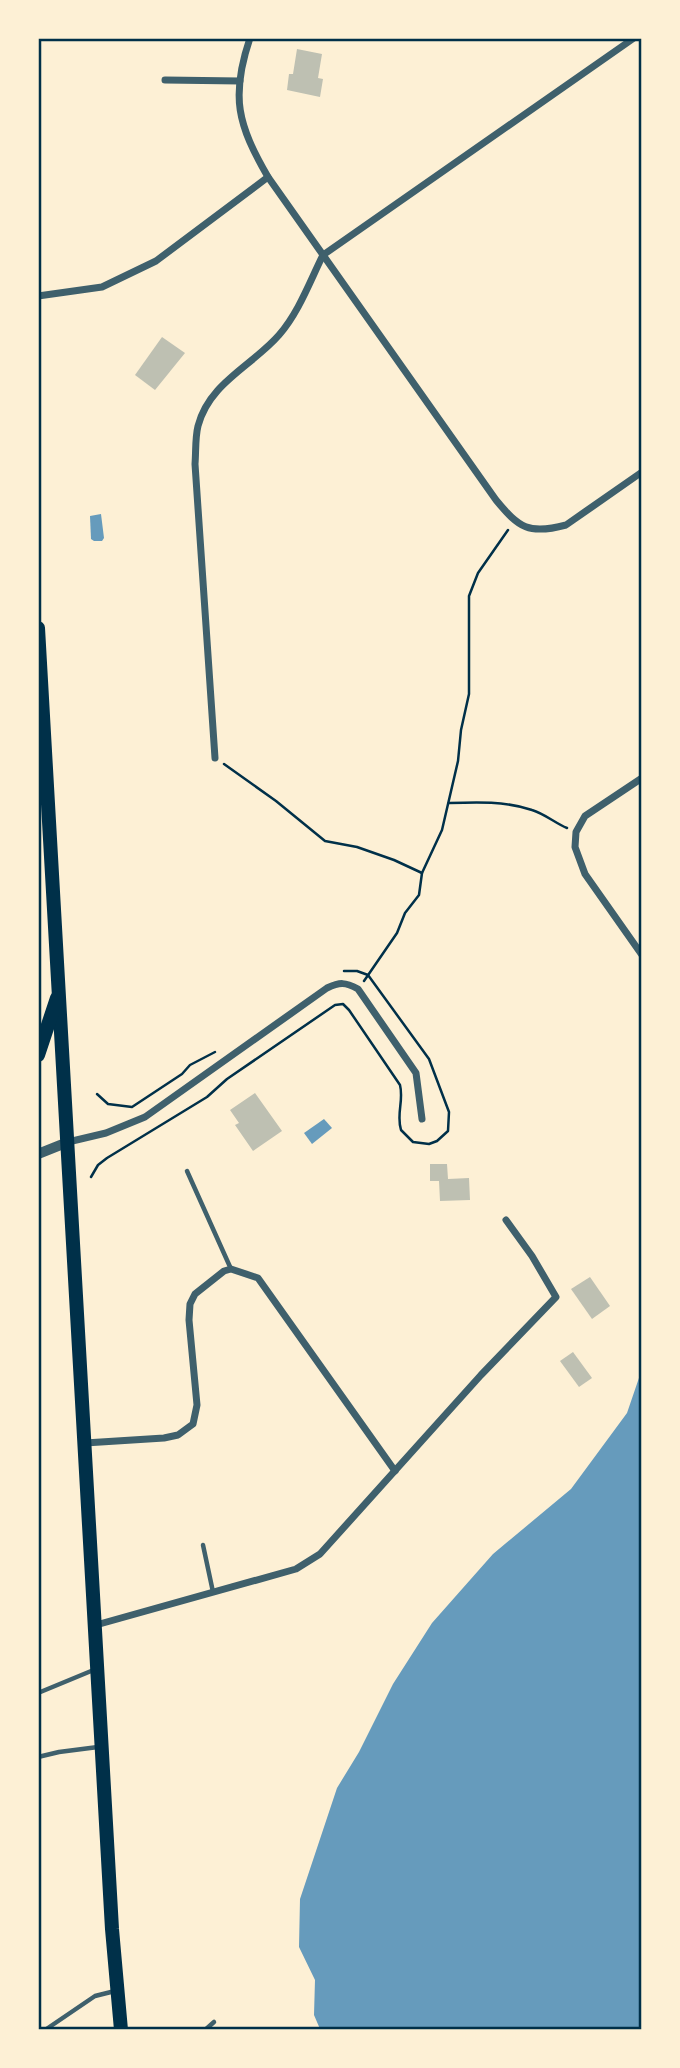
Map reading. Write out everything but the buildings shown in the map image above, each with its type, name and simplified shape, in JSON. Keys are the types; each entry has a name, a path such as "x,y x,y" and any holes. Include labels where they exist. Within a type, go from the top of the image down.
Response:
{"main road":[{"path":"38,628 116,1991 121,2029"},
{"path":"38,1055 59,990"}],"street":[{"path":"250,38 241,64 238,103 245,134 268,177 514,522 530,529 552,529 566,525 642,472"},
{"path":"215,758 195,464 197,428 205,406 220,386 279,334 296,309 323,255 634,38"},
{"path":"165,80 240,81"},
{"path":"38,296 102,287 156,261 268,177"},
{"path":"642,778 585,816 576,832 575,847 589,880 642,955"},
{"path":"38,1154 68,1142 106,1133 145,1117 327,988 339,983 346,983 358,989 416,1073 422,1119"},
{"path":"96,1625 296,1569 320,1554 556,1297 532,1256 506,1220"},
{"path":"85,1443 164,1438 178,1435 193,1424 197,1405 189,1320 190,1304 195,1294 223,1271 230,1269 258,1278 395,1471"}],"lane":[{"path":"187,1171 230,1269"},
{"path":"203,1545 213,1593"},
{"path":"38,1693 98,1668"},
{"path":"38,1757 102,1747"},
{"path":"45,2029 95,1996 116,1991"},
{"path":"205,2029 214,2022"}],"path":[{"path":"358,989 397,933 405,913 419,895 422,873 442,831 458,761 469,694 469,596 485,562 514,522"},
{"path":"215,758 276,801 325,841 357,847 422,873"},
{"path":"449,803 477,802 516,806 545,815 576,832"},
{"path":"91,1177 98,1165 107,1158 207,1097 227,1079 335,1005 343,1004 400,1084 403,1099 399,1114 401,1130 414,1142 429,1144 437,1141 447,1130 450,1118 433,1068 368,975 357,971 339,971"},
{"path":"97,1094 108,1104 132,1107 182,1074 190,1065 217,1051"}],"water":[{"path":"101,514 104,538 102,541 94,541 91,539 90,516"},
{"path":"324,1119 332,1128 312,1144 304,1133"},
{"path":"641,1372 641,2029 320,2029 314,2015 315,1980 299,1947 300,1899 337,1788 359,1752 393,1684 432,1623 493,1554 571,1489 627,1413"}]}
